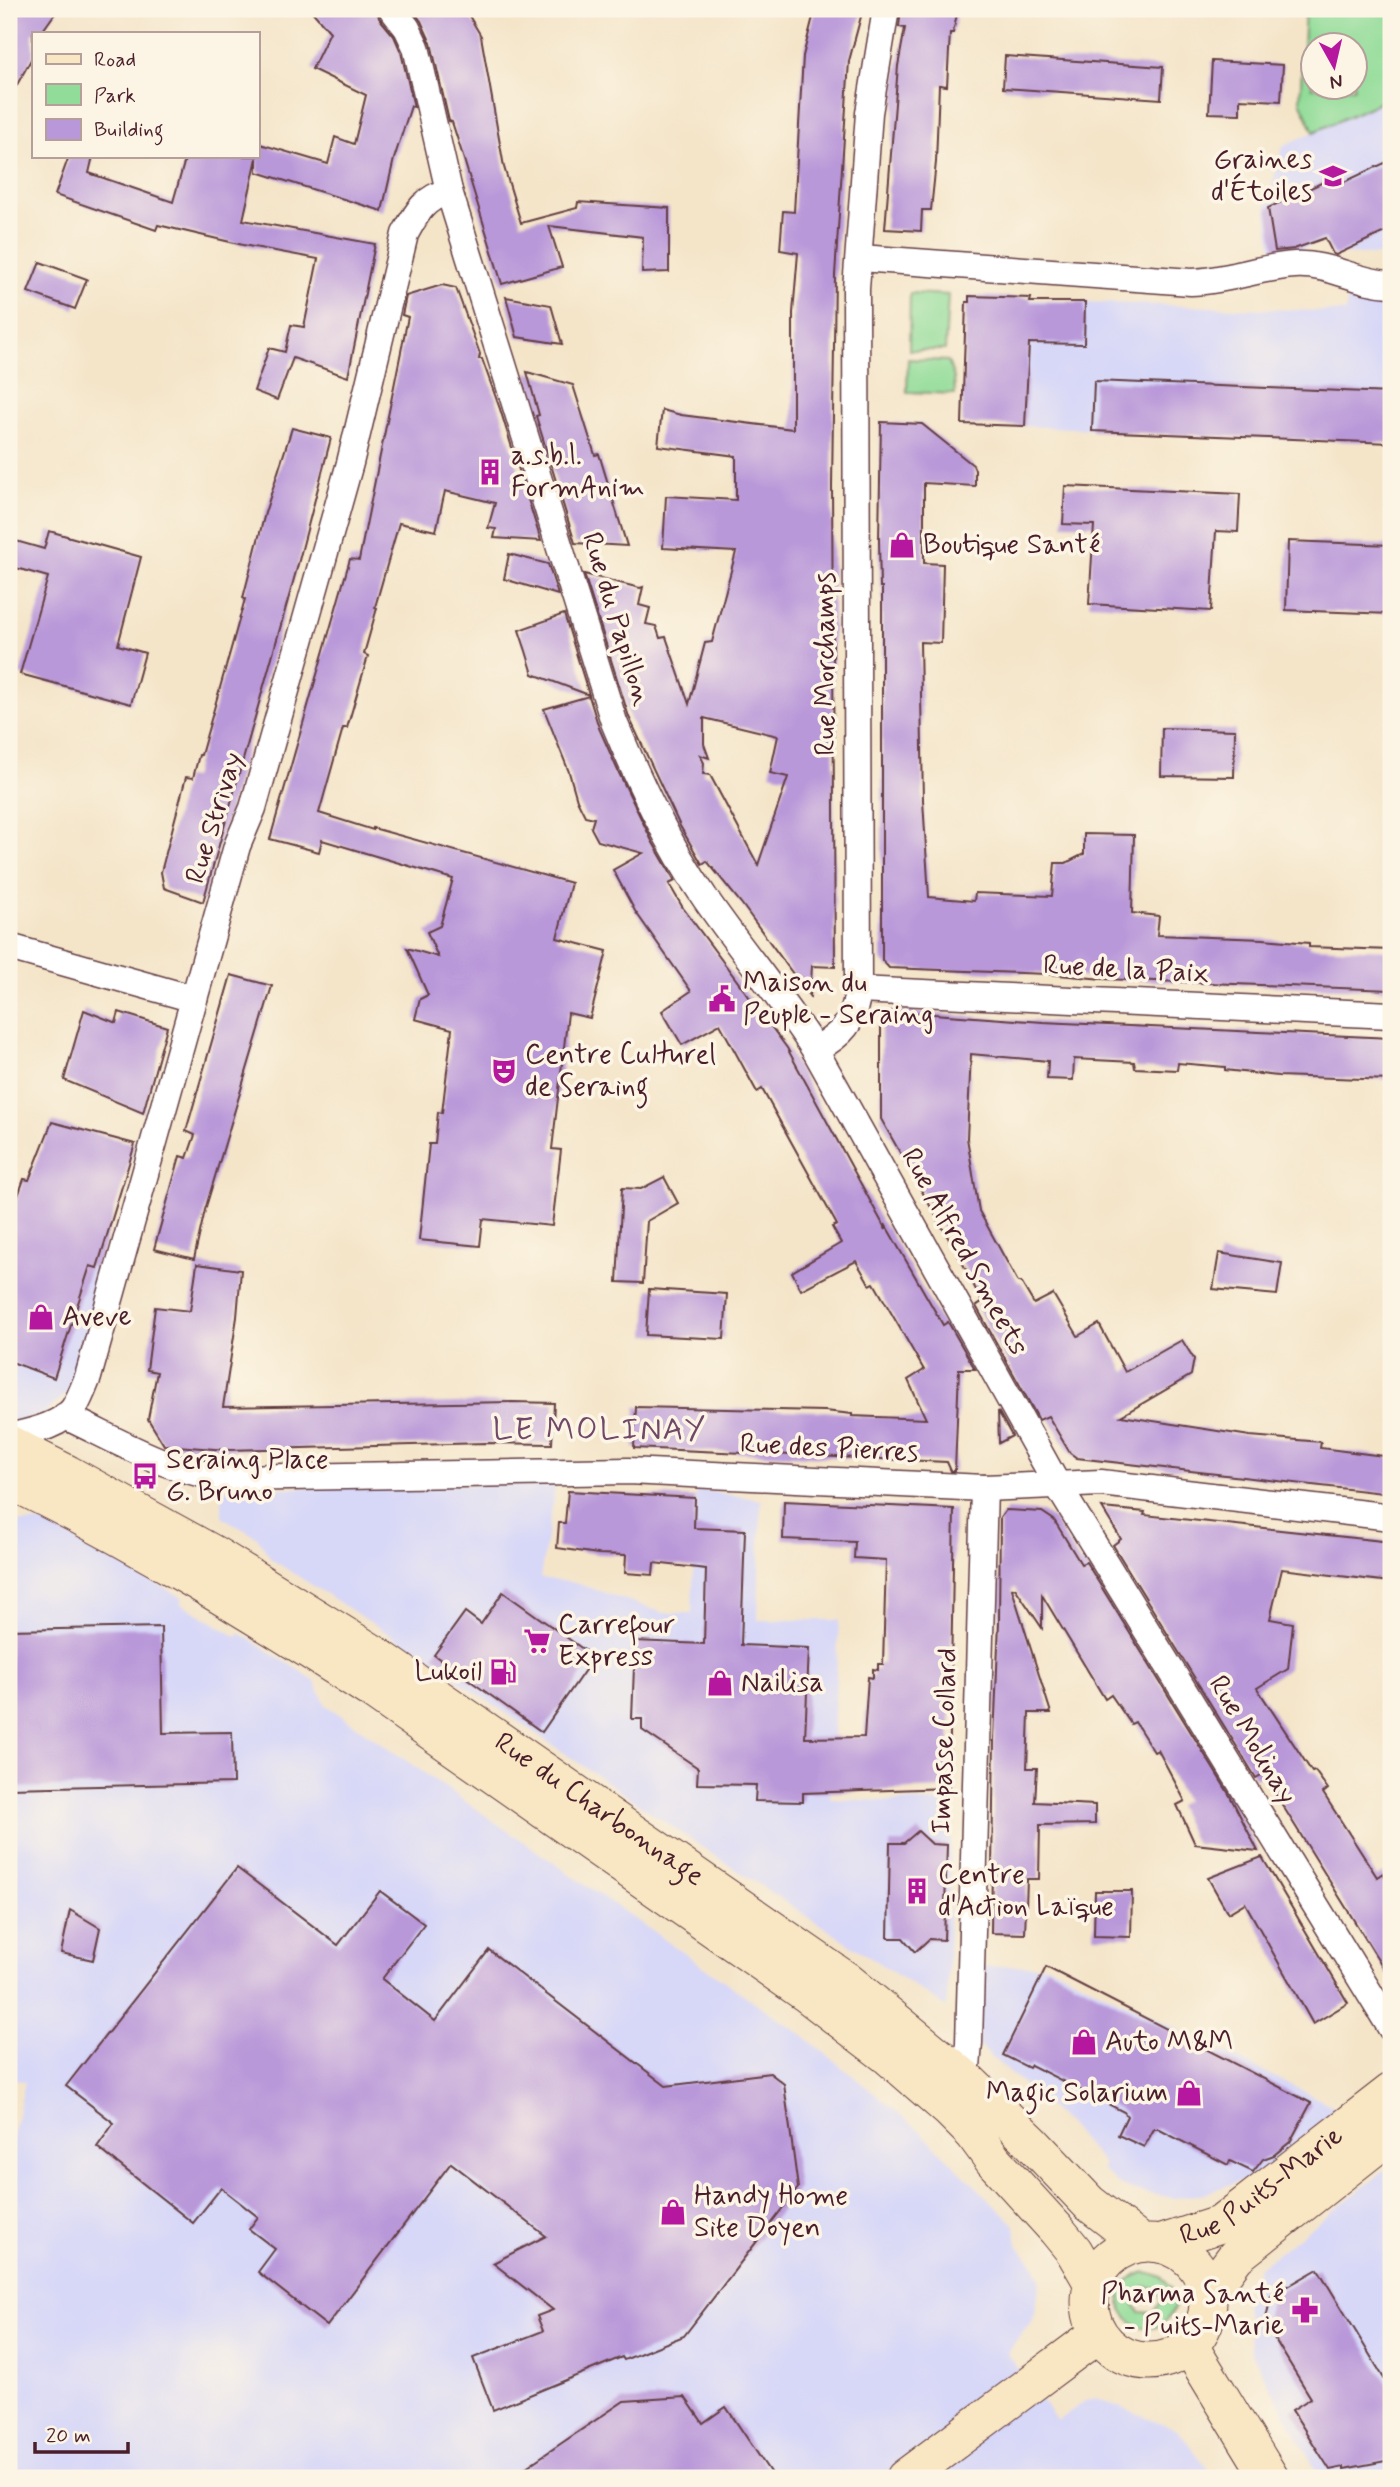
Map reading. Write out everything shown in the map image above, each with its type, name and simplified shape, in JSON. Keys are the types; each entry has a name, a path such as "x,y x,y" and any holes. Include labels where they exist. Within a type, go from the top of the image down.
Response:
{"main road":[{"name":"Rue du Charbonnage","path":"9,1444 215,1555 376,1655 847,1981 966,2079 1089,2203 1150,2244 1186,2255 1202,2277 1208,2295"},
{"name":"Rue du Charbonnage","path":"10,1484 135,1547 301,1644 374,1692 839,2017 922,2085 974,2134 993,2160 1074,2251 1092,2282"},
{"name":"Rue Puits-Marie","path":"1150,2244 1221,2224 1391,2092"},
{"name":"Rue Puits-Marie","path":"1208,2295 1236,2256 1391,2134"},
{"path":"1150,2244 1120,2250 1103,2263 1092,2282 1089,2309 1098,2334 1117,2351 1141,2361 1158,2361 1174,2355 1189,2345 1200,2331 1207,2313 1208,2295"},
{"path":"905,2478 1098,2334"},
{"path":"1189,2345 1270,2478"}],"street":[{"name":"Rue du Papillon","path":"392,9 407,28 416,47 449,191 602,685 629,758 666,833 697,887 795,1018 815,1050"},
{"name":"Rue Morchamps","path":"815,1050 837,1037 848,1024 856,1010 858,990 856,310 869,113 886,9"},
{"name":"Rue Strivay","path":"65,1416 73,1410 88,1377 237,846 253,808 347,476 405,234 425,203 433,196 449,191"},
{"path":"859,258 1191,282 1208,282 1294,265 1323,266 1371,282 1391,284"},
{"path":"9,947 194,999"},
{"name":"Rue de la Paix","path":"858,990 1391,1015"},
{"name":"Rue Alfred Smeets","path":"815,1050 1058,1486"},
{"path":"9,1437 42,1428 65,1416"},
{"name":"Rue des Pierres","path":"65,1416 169,1465 207,1476 229,1478 628,1471 984,1488 1101,1483 1391,1517"},
{"name":"Rue Molinay","path":"1058,1486 1391,2028"},
{"name":"Impasse Collard","path":"966,2079 984,1488"}],"shaded area":[{"name":"Graines d'Étoiles","path":"1391,97 1391,256 1341,254 1333,257 1325,240 1277,258 1271,244 1266,206 1283,146"},
{"path":"1347,296 1391,298 1391,443 1025,426 1030,300 1346,312"},
{"path":"9,1242 109,1272 70,1391 43,1414 9,1422"},
{"path":"556,1483 540,1578 575,1583 664,1613 692,1613 696,1489 761,1500 758,1620 839,1620 830,1799 952,1803 947,2008 699,1845 403,1643 271,1559 257,1537 222,1517 222,1489"},
{"path":"11,1522 46,1523 183,1598 181,1603 237,1637 240,1633 314,1680 326,1705 805,2037 918,2129 1015,2225 1017,2244 1036,2267 1040,2279 1035,2314 1007,2353 1057,2421 1085,2401 1096,2398 1177,2429 1215,2478 9,2478 9,2154 25,2082 9,2077"},
{"path":"1048,1965 1349,2114 1259,2183 1240,2181 1203,2194 1174,2198 1134,2191 1119,2185 1101,2169 1104,2165 1067,2123 979,2046 981,1967"},
{"path":"1391,2166 1391,2468 1351,2478 1320,2478 1251,2351 1245,2305 1258,2268"}],"green space":[{"path":"1305,9 1391,9 1391,97 1314,132 1300,102 1368,102 1368,32 1304,32"},
{"path":"910,293 948,295 945,350 909,350"},
{"path":"908,359 948,361 954,378 955,394 907,392"},
{"path":"1146,2272 1160,2277 1170,2286 1174,2292 1174,2306 1171,2314 1160,2325 1147,2328 1135,2324 1126,2315 1120,2304 1121,2292 1129,2280","holes":["1143,2287 1150,2287 1160,2295 1161,2302 1153,2313 1140,2312 1134,2305 1133,2296"]}],"building":[{"path":"9,9 58,9 42,32 32,32 32,58 9,99"},
{"path":"310,9 377,9 379,18 394,36 401,52 414,107 411,106 394,159 382,211 257,172 259,144 328,164 335,137 354,144 366,95 312,69 330,32"},
{"path":"412,9 465,9 481,36 504,167 521,223 577,208 578,202 669,208 669,272 642,273 643,237 549,226 562,267 502,284 452,122 449,121 431,43"},
{"path":"815,9 863,9 849,61 835,275 832,485 835,967 812,966 810,997 707,861 702,864 680,826 629,717 584,574 643,587 639,605 650,608 646,624 656,626 660,638 666,637 689,704 705,643 712,642 736,552 663,548 666,496 736,500 736,456 658,446 662,410 681,415 793,429 793,313 798,253 780,250 783,211 794,212 803,56","holes":["704,718 778,736 770,773 788,777 758,865 710,775 703,774 704,763 700,755 709,758 704,744"]},
{"path":"901,9 958,9 953,33 950,33 947,86 939,85 931,210 922,210 921,231 885,229 898,66 905,28 899,27"},
{"path":"1005,56 1163,67 1161,99 1003,88"},
{"path":"1212,61 1283,65 1281,101 1240,99 1240,114 1209,113"},
{"path":"68,158 93,158 89,173 173,202 185,158 257,158 243,220 375,244 348,377 293,358 277,400 254,391 269,348 285,352 291,325 304,327 318,259 158,225 156,230 55,195"},
{"path":"1391,160 1391,229 1336,255 1325,238 1294,249 1275,251 1268,208 1336,176 1340,184"},
{"path":"40,262 87,279 75,309 28,292"},
{"path":"442,285 456,288 480,354 479,359 482,359 500,409 541,541 494,538 496,529 488,528 495,503 445,491 436,531 399,523 364,654 368,656 347,728 343,728 319,813 571,883 557,938 607,951 590,1018 568,1013 552,1149 561,1150 552,1226 483,1219 480,1246 419,1240 429,1144 435,1144 438,1112 442,1113 452,1029 415,1019 420,999 428,995 407,948 438,957 427,932 440,926 453,879 322,840 319,852 270,839 350,559 359,560 408,317 402,315 406,296"},
{"path":"969,296 1031,298 1030,302 1085,302 1084,344 1029,343 1025,426 962,424 966,302 969,302"},
{"path":"506,297 551,305 562,344 517,337"},
{"path":"527,372 573,385 595,455 599,454 627,546 575,543 536,416 539,415"},
{"path":"1094,381 1391,393 1391,443 1092,431"},
{"path":"881,422 922,424 973,465 975,470 975,486 924,483 924,563 943,564 941,643 920,642 923,800 929,897 974,901 975,893 1052,896 1055,863 1066,863 1084,854 1084,834 1134,835 1132,913 1159,916 1157,935 1263,939 1309,943 1309,947 1391,950 1391,990 889,968 882,960 882,587 879,540"},
{"path":"292,428 331,438 203,902 164,888 161,872 186,777 193,778 201,755 245,599 243,598 265,513"},
{"path":"1065,486 1240,494 1238,532 1216,531 1211,611 1089,604 1094,525 1063,524"},
{"path":"49,531 141,557 118,645 145,653 131,704 20,674 48,577 9,566 9,539 44,549"},
{"path":"1288,541 1391,545 1391,614 1286,610"},
{"path":"509,554 548,564 558,595 504,579"},
{"path":"564,614 589,695 533,674 519,630"},
{"path":"589,696 599,728 619,773 675,881 669,884 683,908 787,1048 886,1230 885,1224 943,1325 948,1322 975,1369 959,1369 955,1471 951,1471 947,1462 634,1448 636,1407 825,1411 852,1416 926,1419 908,1380 924,1370 874,1283 870,1285 856,1261 801,1290 792,1272 841,1243 832,1227 837,1225 762,1089 757,1092 720,1024 682,1045 662,1011 691,991 635,911 613,870 643,853 598,841 591,828 594,818 585,816 577,800 544,709"},
{"path":"1162,728 1235,730 1234,777 1161,776"},
{"path":"231,975 272,986 205,1210 194,1259 154,1249 180,1156 187,1158 195,1135 186,1131"},
{"path":"84,1010 116,1023 119,1012 167,1027 143,1113 64,1080"},
{"path":"892,1011 1043,1022 1391,1038 1391,1080 1278,1076 1178,1063 1177,1070 1135,1068 1134,1062 1074,1059 1073,1080 1047,1079 1048,1061 971,1054 967,1138 979,1211 1018,1282 1021,1282 1034,1304 1053,1294 1078,1336 1099,1324 1125,1372 1182,1340 1194,1359 1191,1375 1121,1416 1250,1436 1321,1442 1320,1448 1391,1457 1391,1494 1077,1458 1070,1453 1048,1416 1039,1420 976,1306 982,1302 963,1264 881,1119 881,1021"},
{"path":"52,1122 135,1144 97,1268 90,1266 54,1378 9,1361 9,1209 13,1210 24,1179 29,1180"},
{"path":"664,1177 678,1203 647,1221 643,1283 617,1282 622,1188 641,1189"},
{"path":"1219,1253 1282,1263 1277,1295 1213,1289"},
{"path":"197,1264 241,1270 237,1317 223,1407 554,1403 552,1444 486,1443 227,1450 164,1445 148,1419 157,1372 147,1370 155,1307 190,1311"},
{"path":"649,1289 727,1294 724,1339 646,1335"},
{"path":"998,1411 1012,1436 999,1443"},
{"path":"568,1491 695,1498 694,1528 745,1530 741,1645 809,1648 805,1738 864,1737 868,1677 873,1678 873,1669 878,1670 878,1664 883,1664 886,1560 854,1558 855,1542 783,1539 784,1501 954,1509 949,1788 803,1793 803,1802 755,1801 756,1785 697,1784 698,1768 642,1730 642,1719 632,1719 635,1641 704,1644 706,1569 654,1563 653,1575 625,1573 626,1555 557,1548 559,1523 565,1523"},
{"path":"1102,1508 1391,1542 1391,1582 1282,1569 1270,1619 1293,1623 1288,1669 1257,1688 1312,1772 1315,1771 1328,1789 1323,1793 1377,1877 1383,1873 1391,1887 1391,1980 1263,1774 1256,1778 1113,1545 1121,1539"},
{"path":"1006,1510 1042,1512 1054,1520 1081,1564 1086,1562 1229,1794 1258,1851 1195,1844 1177,1805 1185,1801 1158,1750 1154,1752 1135,1722 1131,1724 1111,1695 1105,1699 1042,1595 1042,1628 1015,1588 1012,1589 1051,1713 1029,1713 1027,1768 1037,1768 1035,1802 1095,1805 1095,1824 1040,1825 1039,1879 1027,1879 1025,1934 991,1933 1000,1518"},
{"name":"Lukoil","path":"503,1592 594,1657 542,1732 434,1655 465,1612 481,1624"},
{"path":"161,1627 163,1733 232,1732 233,1783 9,1788 9,1630"},
{"name":"Centre d'Action Laïque","path":"918,1831 932,1844 947,1845 944,1940 929,1939 915,1952 903,1938 888,1938 890,1843 904,1843"},
{"path":"1262,1857 1348,2003 1313,2024 1245,1903 1228,1913 1208,1878"},
{"path":"237,1868 338,1945 380,1891 424,1924 382,1979 435,2021 489,1950 666,2086 770,2073 784,2084 798,2188 684,2336 624,2360 622,2357 493,2410 473,2358 543,2331 537,2316 553,2310 493,2263 546,2236 451,2163 327,2326 258,2272 275,2249 249,2229 258,2217 221,2188 193,2223 97,2147 114,2123 66,2086"},
{"path":"1095,1891 1132,1891 1131,1937 1094,1936"},
{"path":"70,1910 100,1928 93,1960 61,1953"},
{"path":"1046,1967 1311,2103 1290,2142 1274,2155 1263,2159 1253,2172 1230,2161 1228,2165 1158,2129 1154,2129 1144,2147 1118,2135 1127,2116 1124,2112 1031,2065 1029,2068 1003,2055"},
{"path":"1318,2269 1391,2390 1391,2460 1330,2470 1292,2410 1311,2398 1265,2323 1271,2296"},
{"path":"685,2397 703,2423 726,2407 774,2478 510,2478 624,2401"}],"place":[{"name":"Graines d'Étoiles","path":"1333,176"},
{"name":"a.s.b.l. FormAnim","path":"490,472"},
{"name":"Boutique Santé","path":"902,545"},
{"name":"Maison du Peuple - Seraing","path":"722,999"},
{"name":"Centre Culturel de Seraing","path":"504,1071"},
{"name":"Aveve","path":"41,1317"},
{"name":"Seraing Place G. Bruno","path":"145,1476"},
{"name":"Carrefour Express","path":"537,1641"},
{"name":"Lukoil","path":"503,1672"},
{"name":"Nailisa","path":"720,1683"},
{"name":"Centre d'Action Laïque","path":"917,1891"},
{"name":"Auto M&M","path":"1084,2042"},
{"name":"Magic Solarium","path":"1189,2093"},
{"name":"Handy Home Site Doyen","path":"673,2212"},
{"name":"Pharma Santé - Puits-Marie","path":"1305,2310"}],"district":[{"name":"LE MOLINAY","path":"600,1430"}]}
